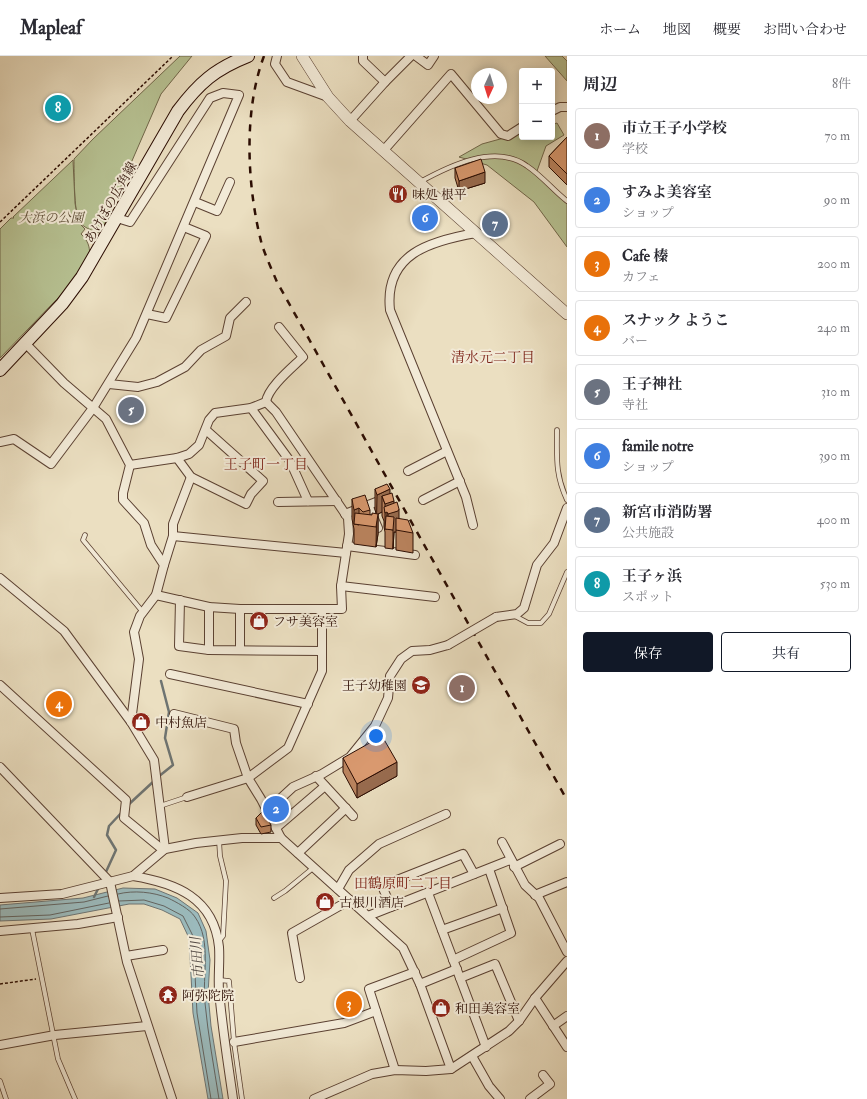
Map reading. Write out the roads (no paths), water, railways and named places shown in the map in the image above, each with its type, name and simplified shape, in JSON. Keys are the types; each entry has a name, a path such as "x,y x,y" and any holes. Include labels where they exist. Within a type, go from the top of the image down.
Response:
{"main road":[{"name":"あけぼの広角線","path":"0,370 62,304 82,278 178,110 196,88 208,77 232,62 248,56"}],"street":[{"path":"277,56 276,64 287,82 328,97"},
{"path":"302,56 328,97 350,121 567,314"},
{"path":"363,56 363,61 384,82"},
{"path":"350,121 384,82 411,56"},
{"path":"416,56 428,65 434,56"},
{"path":"384,150 451,74 501,134 508,136 519,129"},
{"path":"0,442 14,439 51,464 93,408 136,338 195,202 239,95 223,93 210,98 130,222 117,218"},
{"path":"555,110 560,107 567,107"},
{"path":"195,202 217,211 230,182"},
{"path":"147,314 166,318 206,236 184,227"},
{"path":"473,526 460,480 390,310 388,295 392,278 399,266 409,255 456,236 476,232"},
{"path":"109,384 138,387 157,382 184,367 202,350 226,336 230,318 246,302"},
{"path":"266,402 266,397 280,379 303,357 279,327"},
{"path":"26,344 64,383 106,419 130,465 123,493 123,500 144,523 151,545 164,565"},
{"path":"130,465 177,458 189,454 199,445 209,420 215,413 251,408 266,402"},
{"path":"156,594 209,607 240,609 342,609 341,586 349,534 348,518 276,412 266,402"},
{"path":"251,408 290,461 308,502"},
{"path":"177,458 191,477 246,504 251,494 263,481 206,430"},
{"path":"408,472 447,451"},
{"path":"131,722 139,659 134,632 142,612 156,594 173,536 173,524 191,477"},
{"path":"423,500 460,480"},
{"path":"345,514 387,498"},
{"path":"278,502 337,501"},
{"path":"368,505 378,528"},
{"path":"267,811 293,788 350,757 375,726 388,698 390,676 400,659 412,652 430,650 448,645 496,617 518,614 524,608 537,565 554,543 567,510"},
{"path":"173,536 415,555"},
{"path":"0,578 64,631 131,722 154,760 164,850"},
{"path":"341,586 435,597"},
{"path":"180,600 179,646 209,650 322,651"},
{"path":"209,607 209,650"},
{"path":"240,609 240,650"},
{"path":"187,797 248,778 288,748 322,671 322,609"},
{"path":"170,674 308,704"},
{"path":"0,686 126,800 124,818 164,850"},
{"path":"174,714 234,729 236,743 248,778 267,811 280,838 403,948 420,984 451,1069"},
{"path":"0,767 110,882 126,956 147,1026 172,1099"},
{"path":"316,776 353,816"},
{"path":"276,828 326,786"},
{"path":"298,853 346,808"},
{"path":"338,889 349,870 379,844 446,814"},
{"path":"133,876 164,850 219,840 242,838 280,838"},
{"path":"502,842 512,864 525,885 539,898 567,952"},
{"path":"368,916 489,868 512,864 560,844"},
{"path":"391,907 382,886 463,854 474,874"},
{"path":"453,960 511,934 489,868"},
{"path":"0,898 62,894 133,876 160,881 191,896 209,917 215,927 218,942 219,980 225,1042 233,1099"},
{"path":"535,895 567,882"},
{"path":"428,893 486,1047"},
{"path":"300,978 292,932 350,900"},
{"path":"442,930 503,908"},
{"path":"0,931 78,924 117,914"},
{"path":"126,956 163,950"},
{"path":"314,1099 372,1074 395,1070 426,1071 451,1069 510,1032 535,998 567,961"},
{"path":"460,978 495,964 519,1021"},
{"path":"420,984 457,969"},
{"path":"395,1070 369,989 415,972"},
{"path":"535,998 567,1047"},
{"path":"234,1042 344,1022 376,1011"},
{"path":"553,1026 567,1016"},
{"path":"0,1045 53,1036 147,1026"},
{"path":"472,1056 489,1086 500,1099"},
{"path":"530,1099 550,1084 543,1075"}],"lane":[{"path":"419,182 439,172 484,156 510,158 527,166 567,201"},
{"path":"557,430 556,470 560,485 567,500"},
{"path":"85,535 83,540 142,612"},
{"path":"512,614 528,623 541,624 549,614 567,572"},
{"path":"160,806 187,797"},
{"path":"218,942 223,936 226,881 220,856 219,840"},
{"path":"274,898 285,891 314,867"},
{"path":"32,929 58,1059 75,1099"},
{"path":"219,980 230,981 234,1042 242,1099"},
{"path":"0,1081 6,1099"}],"water":[{"name":"市田川","path":"123,888 155,889 177,898 198,913 206,931 210,960 208,994 211,1026 223,1099 208,1099 193,1013 189,938 180,919 162,910 144,904 129,904 51,919 0,921 0,905 83,898"}],"waterway":[{"path":"158,777 173,765 165,738 169,712 161,681"},
{"path":"127,806 154,781"},
{"path":"105,874 116,850 107,835 109,826 123,811"},
{"path":"94,897 99,887"}],"railway":[{"path":"264,56 257,78 253,101 250,125 250,150 253,199 262,245 267,259 277,282 567,800"}],"place":[{"name":"王子ヶ浜","path":"58,108"},
{"name":"味処 根平","path":"398,194"},
{"name":"famile notre","path":"425,218"},
{"name":"新宮市消防署","path":"495,224"},
{"name":"王子神社","path":"131,410"},
{"name":"フサ美容室","path":"259,621"},
{"name":"王子幼稚園","path":"421,685"},
{"name":"市立王子小学校","path":"462,688"},
{"name":"スナック ようこ","path":"59,704"},
{"name":"中村魚店","path":"141,722"},
{"name":"すみよ美容室","path":"276,809"},
{"name":"古根川酒店","path":"325,902"},
{"name":"阿弥陀院","path":"168,995"},
{"name":"Cafe 榛","path":"349,1004"},
{"name":"和田美容室","path":"441,1008"}],"district":[{"name":"清水元二丁目","path":"493,357"},
{"name":"王子町一丁目","path":"266,464"},
{"name":"田鶴原町二丁目","path":"403,883"}],"park label":[{"name":"大浜の公園","path":"51,217"}]}
